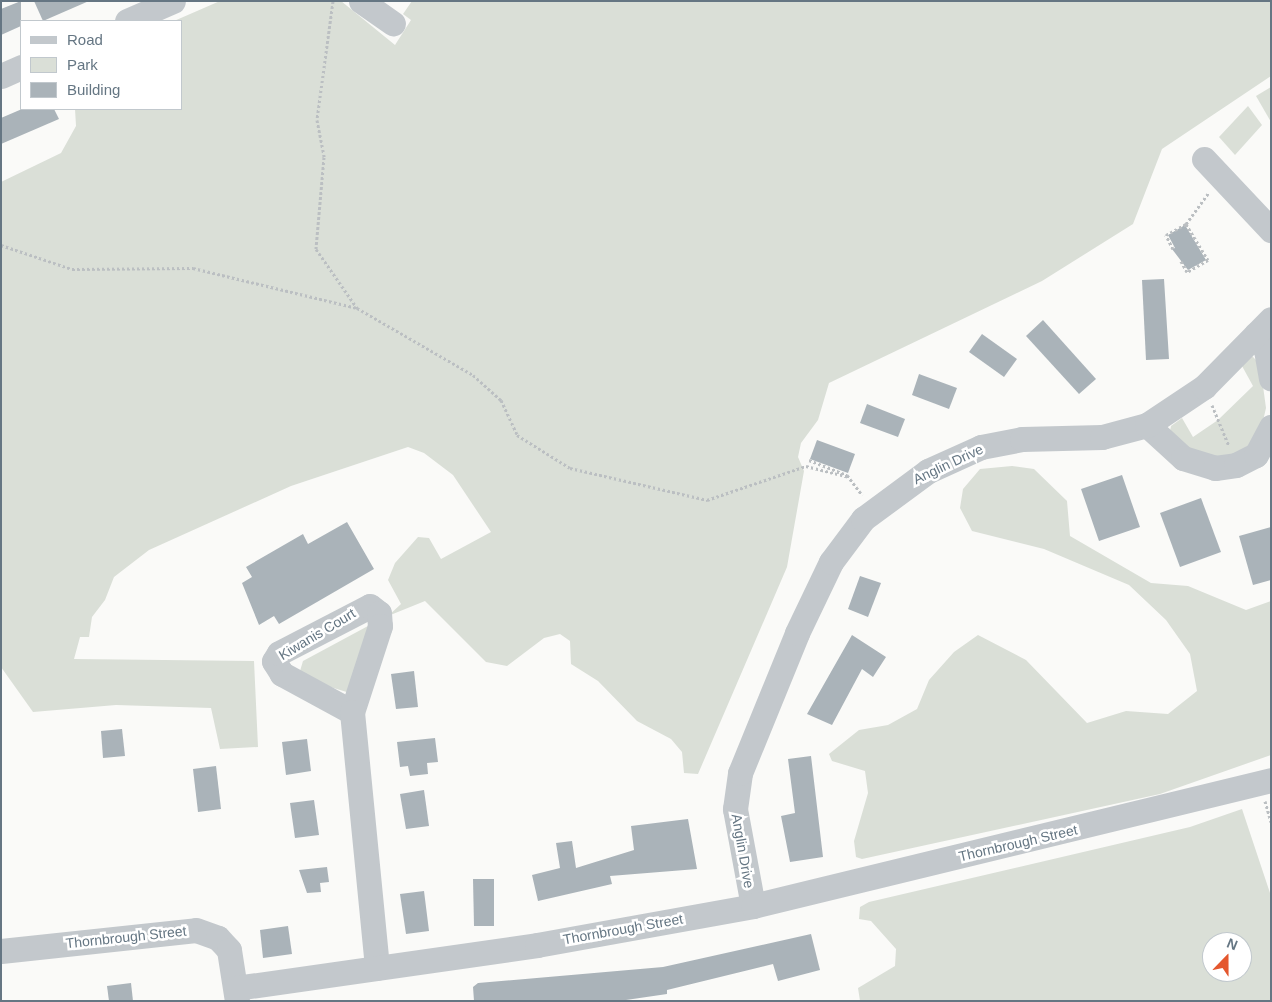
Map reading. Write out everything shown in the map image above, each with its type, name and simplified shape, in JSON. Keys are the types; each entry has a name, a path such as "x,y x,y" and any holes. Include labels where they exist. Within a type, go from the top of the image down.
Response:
{"street":[{"path":"129,20 173,1"},
{"path":"361,1 393,23"},
{"path":"1,76 20,67"},
{"path":"1212,168 1271,230"},
{"path":"1263,327 1271,379"},
{"name":"Anglin Drive","path":"752,906 735,809 740,773 796,633 831,562 874,509 928,471 981,447 1022,438 1102,437 1147,424 1204,387 1263,327"},
{"path":"1147,424 1164,443 1194,463 1215,468 1236,465 1262,448 1271,427"},
{"name":"Kiwanis Court","path":"352,712 282,674 274,661 279,654 370,606 379,613 380,626 352,712 377,968"},
{"name":"Thornbrough Street","path":"1,951 196,930 218,938 228,950 236,994 377,968 537,945 752,906 1271,780"}],"path":[{"path":"333,1 318,120 324,157 316,249 357,308"},
{"path":"1173,249 1166,235 1186,224 1212,168"},
{"path":"1180,261 1187,272 1208,260 1186,224"},
{"path":"1,245 72,269 193,268 357,308 473,375 501,400 517,435 570,468 707,500 806,466 849,477"},
{"path":"1204,387 1236,465"},
{"path":"809,460 849,477 874,509"}],"green space":[{"path":"220,1 341,1 395,45 411,20 403,14 412,1 1271,1 1271,76 1162,149 1133,224 1042,281 829,383 818,420 801,443 798,457 804,471 787,567 698,774 684,773 682,752 671,739 637,721 598,681 571,664 570,641 560,634 544,638 507,666 486,662 425,601 388,616 401,604 388,580 395,563 418,537 429,538 441,559 491,532 453,475 424,453 408,447 291,486 149,550 114,577 105,600 92,617 89,637 80,637 74,659 254,661 258,747 220,749 211,708 116,705 33,712 1,667 1,182 61,153 76,126 75,110 182,110 182,20 176,20"},
{"path":"1271,87 1271,122 1256,96"},
{"path":"1248,106 1262,125 1235,155 1219,137"},
{"path":"1252,356 1260,364 1266,408 1260,434 1237,456 1196,456 1170,431 1171,426 1182,418 1193,437 1218,420 1253,386 1242,366"},
{"path":"1012,466 1034,469 1067,501 1070,536 1151,583 1188,586 1246,610 1271,601 1271,755 1160,794 862,859 856,857 854,841 868,793 865,771 832,761 829,754 859,730 888,725 917,709 929,680 954,652 978,635 1026,660 1087,723 1126,711 1168,714 1197,691 1190,654 1166,620 1129,585 1044,549 972,531 960,508 963,489 980,469"},
{"path":"368,626 353,694 311,681 300,671 303,661"},
{"path":"1242,809 1271,896 1271,1001 860,1001 858,988 895,966 896,949 871,921 859,919 860,907 869,902 1190,827"}],"building":[{"path":"21,1 20,26 1,35 1,9"},
{"path":"34,1 89,1 45,20 43,20"},
{"path":"20,110 54,110 59,119 1,144 1,118"},
{"path":"1185,225 1206,260 1188,270 1172,249 1175,248 1168,235"},
{"path":"1164,279 1169,359 1146,360 1142,280"},
{"path":"1043,320 1096,379 1079,394 1026,336"},
{"path":"982,334 1017,359 1004,377 969,352"},
{"path":"919,374 957,388 949,409 912,395"},
{"path":"867,404 905,419 898,437 860,423"},
{"path":"817,440 855,454 848,473 810,459"},
{"path":"1122,475 1140,527 1099,541 1081,489"},
{"path":"1201,498 1221,552 1180,567 1160,513"},
{"path":"347,522 374,569 279,624 274,616 259,625 242,583 252,577 246,567 303,534 308,544"},
{"path":"1271,527 1271,580 1253,585 1239,536"},
{"path":"860,576 881,583 868,617 848,609"},
{"path":"852,635 886,657 873,677 862,669 832,725 807,714"},
{"path":"414,671 418,707 396,709 391,674"},
{"path":"122,729 125,756 103,758 101,731"},
{"path":"435,738 438,762 427,763 428,774 410,776 408,766 400,767 397,742"},
{"path":"307,739 311,771 286,775 282,742"},
{"path":"811,756 823,857 790,862 781,816 795,813 788,759"},
{"path":"216,766 221,809 198,812 193,769"},
{"path":"424,790 429,826 406,829 400,794"},
{"path":"314,800 319,835 295,838 290,803"},
{"path":"688,819 697,869 610,876 612,884 538,901 532,875 560,868 556,843 572,841 576,868 634,850 631,826"},
{"path":"327,867 329,882 320,883 321,892 307,893 299,870"},
{"path":"473,879 494,879 494,926 474,926"},
{"path":"424,891 429,931 406,934 400,894"},
{"path":"288,926 292,954 263,958 260,930"},
{"path":"811,934 820,970 778,981 773,964 667,990 667,994 626,1000 474,1001 473,987 478,983 663,967"},
{"path":"131,983 133,1001 109,1001 107,986"}]}
